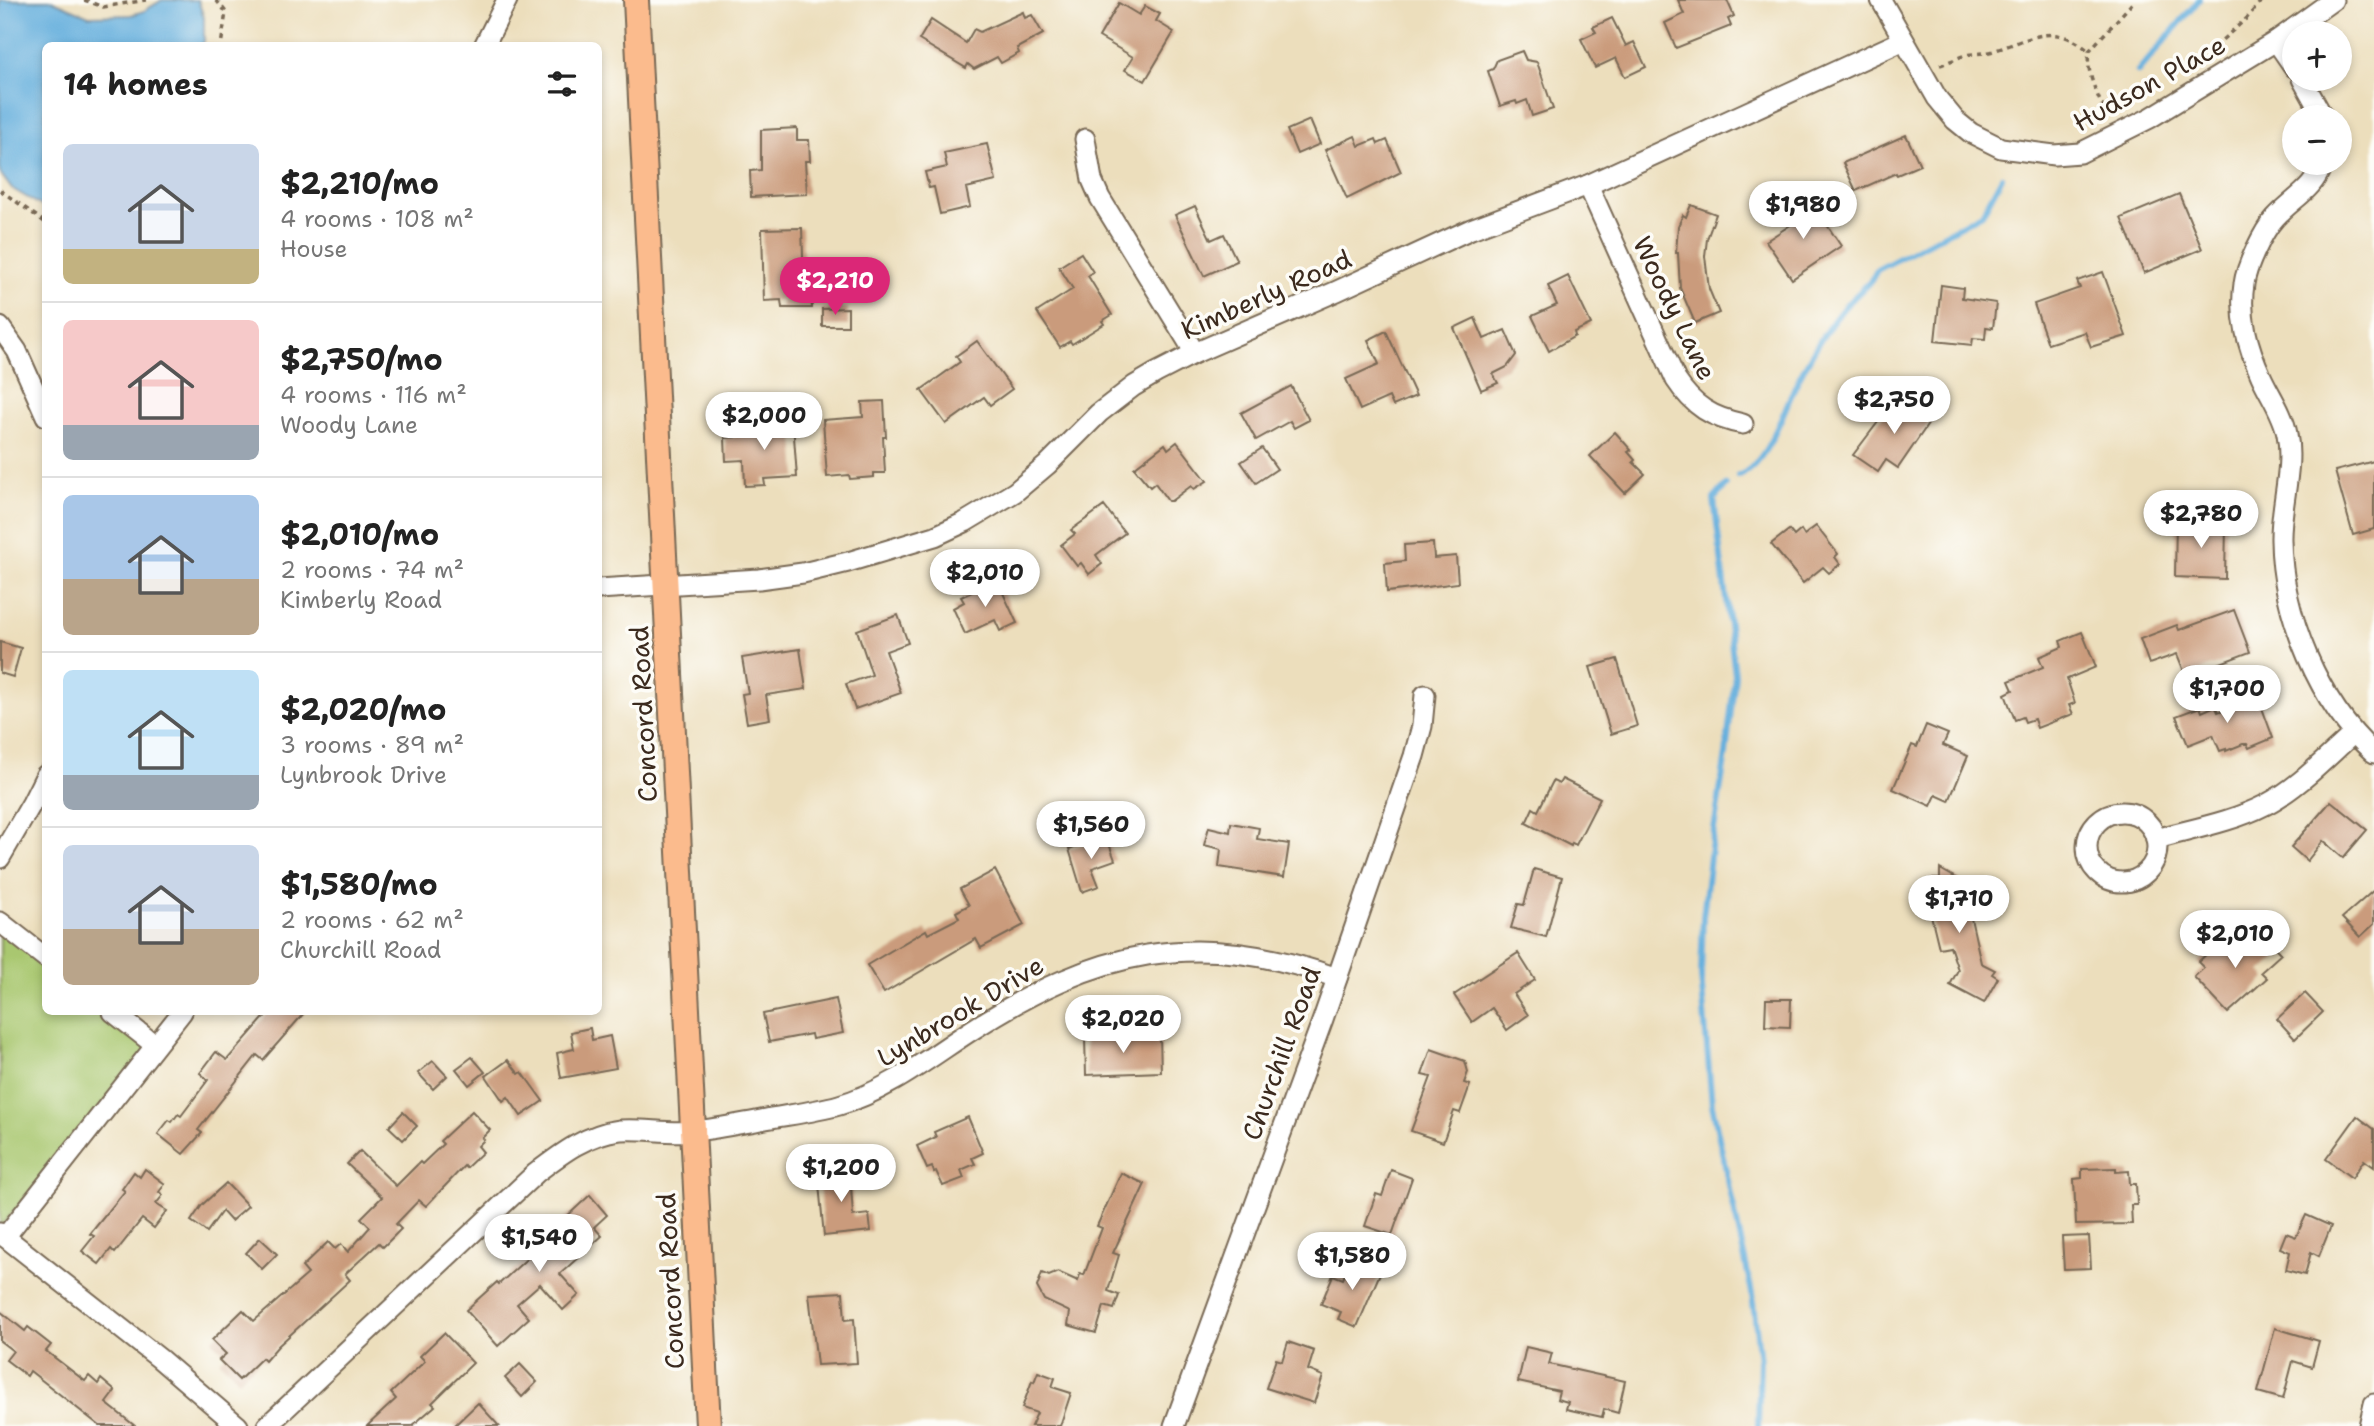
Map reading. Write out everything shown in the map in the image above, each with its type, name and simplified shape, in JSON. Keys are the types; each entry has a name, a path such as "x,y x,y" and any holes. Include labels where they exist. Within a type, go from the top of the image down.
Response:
{"main road":[{"name":"Concord Road","path":"636,0 691,1131 708,1426"}],"street":[{"path":"486,42 507,0"},
{"name":"Hudson Place","path":"1881,0 1921,73 1955,120 1971,133 2001,148 2054,155 2080,153 2117,136 2276,41 2333,0"},
{"name":"Kimberly Road","path":"602,589 759,579 803,573 934,536 1006,498 1047,465 1099,413 1134,386 1195,353 1471,229 1588,185 1902,41"},
{"path":"2276,41 2282,50"},
{"path":"1085,139 1092,180 1100,198 1195,353"},
{"path":"2318,175 2315,182 2275,218 2263,236 2244,282 2242,317 2249,345 2261,376 2279,409 2287,435 2289,455 2281,541 2295,626 2314,672 2347,727 2374,753"},
{"name":"Woody Lane","path":"1588,185 1666,360 1685,395 1709,413 1723,420 1743,424"},
{"path":"0,327 17,351 42,407"},
{"name":"Churchill Road","path":"1174,1426 1337,978 1414,756 1422,726 1425,695"},
{"path":"2156,839 2244,814 2267,804 2298,782 2353,734"},
{"path":"0,858 42,783"},
{"path":"0,922 42,955"},
{"name":"Lynbrook Drive","path":"267,1426 517,1191 562,1153 594,1136 620,1130 691,1131 822,1110 851,1101 882,1088 1005,1008 1050,985 1092,968 1135,956 1176,951 1222,951 1267,957 1337,978"},
{"path":"117,1015 155,1045"},
{"path":"180,1015 2,1235 160,1359 238,1426"},
{"path":"2369,1426 2374,1404"}],"path":[{"path":"84,0 103,7 146,0"},
{"path":"216,0 226,12 222,42"},
{"path":"2117,136 2092,78 2089,51 2134,0"},
{"path":"2242,61 2234,47 2217,55 2213,48 2247,18 2262,0"},
{"path":"1921,73 1966,55 1990,53 2032,37 2048,34 2063,35 2089,51"},
{"path":"0,190 42,219"}],"green space":[{"path":"0,926 42,960 42,1015 112,1015 151,1046 0,1228"}],"water":[{"path":"0,0 51,0 89,16 131,15 162,0 198,0 204,18 204,42 42,42 42,206 11,188 0,173"}],"building":[{"path":"1678,0 1727,0 1734,16 1728,19 1731,26 1676,48 1665,23 1684,14"},
{"path":"1119,3 1139,15 1145,6 1160,14 1156,21 1174,32 1145,81 1125,70 1133,57 1099,37"},
{"path":"1023,12 1025,18 1032,15 1043,34 1017,48 1019,53 1001,63 997,57 974,69 968,64 966,68 919,40 931,20 966,43 974,29 980,32"},
{"path":"1612,18 1626,46 1634,42 1646,67 1625,77 1616,58 1595,68 1581,39 1596,32 1593,27"},
{"path":"1522,51 1526,60 1537,62 1553,109 1532,116 1527,100 1500,106 1488,71 1493,69 1497,60"},
{"path":"1310,120 1320,144 1297,154 1287,130"},
{"path":"797,128 797,140 809,140 810,161 805,161 807,194 751,197 750,171 761,170 761,130"},
{"path":"1906,135 1920,165 1856,191 1843,163"},
{"path":"1355,136 1359,146 1376,139 1378,144 1387,140 1401,172 1347,199 1325,150"},
{"path":"987,144 996,181 966,188 970,207 940,214 934,187 929,188 925,172 947,167 944,153"},
{"path":"2179,194 2202,249 2144,273 2121,218"},
{"path":"1806,201 1820,222 1823,219 1841,246 1792,279 1766,241 1792,224 1786,214"},
{"path":"1691,205 1716,214 1707,239 1705,256 1709,289 1719,313 1695,323 1680,288 1676,253 1678,226"},
{"path":"1195,206 1211,240 1224,234 1237,261 1204,276 1175,215"},
{"path":"802,228 804,283 811,283 812,308 782,308 781,300 764,301 762,229"},
{"path":"1081,253 1093,272 1088,276 1112,315 1102,321 1104,324 1072,344 1070,341 1060,347 1037,312 1073,289 1059,267"},
{"path":"2103,272 2126,336 2091,347 2085,332 2048,344 2034,304 2080,288 2077,281"},
{"path":"1568,276 1591,324 1574,332 1575,336 1549,351 1532,316 1557,305 1548,286"},
{"path":"1941,285 1963,288 1962,298 1996,303 1993,328 1986,327 1985,339 1973,338 1972,345 1935,341"},
{"path":"848,308 848,326 822,326 822,309"},
{"path":"1475,318 1484,339 1505,330 1516,355 1507,367 1493,374 1498,383 1481,390 1454,328"},
{"path":"1386,331 1416,396 1393,406 1389,397 1360,410 1346,379 1379,364 1368,340"},
{"path":"977,341 1012,389 990,405 984,397 946,424 921,390 960,362 956,356"},
{"path":"1291,386 1309,420 1294,428 1290,421 1256,440 1241,413"},
{"path":"1905,398 1933,417 1898,468 1886,460 1878,472 1853,455 1888,409 1894,413"},
{"path":"884,401 885,473 850,479 849,475 827,477 823,420 863,417 862,402"},
{"path":"793,423 797,477 764,479 765,485 745,486 744,460 726,461 725,438 735,437 734,426"},
{"path":"1615,432 1631,450 1628,452 1635,460 1633,462 1645,474 1625,493 1590,456"},
{"path":"1177,442 1207,481 1194,489 1191,486 1168,501 1155,483 1150,487 1134,468 1165,444 1168,449"},
{"path":"1262,448 1277,469 1256,483 1241,462"},
{"path":"2374,461 2374,529 2353,535 2335,471"},
{"path":"1104,506 1125,533 1096,555 1102,564 1089,574 1081,563 1077,566 1061,545 1075,534 1071,530"},
{"path":"2176,522 2226,523 2225,579 2175,577"},
{"path":"1816,526 1838,554 1835,557 1840,564 1829,573 1823,567 1803,583 1771,544 1789,530 1794,536 1801,530 1804,535"},
{"path":"1433,543 1434,558 1456,556 1458,583 1387,592 1385,563 1405,561 1404,545"},
{"path":"997,580 1017,623 1000,631 995,620 965,634 953,608 964,602 961,597"},
{"path":"2234,610 2250,652 2186,676 2177,654 2149,664 2140,639 2177,625 2179,630"},
{"path":"898,615 908,643 886,651 901,693 855,709 846,684 872,675 857,630"},
{"path":"2082,632 2096,667 2067,679 2075,703 2069,705 2073,714 2037,728 2034,719 2025,722 2023,717 2015,720 2005,694 2013,690 2009,681 2043,667 2039,657 2062,647 2060,641"},
{"path":"0,642 21,648 13,677 0,673"},
{"path":"800,649 806,689 766,695 770,719 747,723 742,694 748,693 742,658"},
{"path":"1617,659 1637,726 1611,734 1590,667"},
{"path":"2258,697 2273,738 2249,748 2247,744 2243,744 2226,751 2220,751 2213,735 2188,745 2176,716 2200,707 2202,712 2215,706 2218,712"},
{"path":"1926,725 1948,734 1943,745 1968,756 1949,801 1936,795 1931,806 1893,789 1912,745 1917,747"},
{"path":"1562,779 1600,798 1576,845 1572,843 1571,846 1526,823 1533,808 1538,811 1553,781 1559,784"},
{"path":"2331,801 2367,830 2343,858 2323,841 2307,861 2291,847"},
{"path":"1231,823 1259,828 1257,839 1289,844 1284,877 1219,867 1221,849 1204,845 1209,827 1230,832"},
{"path":"1106,836 1115,860 1092,868 1099,886 1082,892 1069,849"},
{"path":"1534,869 1562,877 1546,937 1511,928 1518,904 1524,905"},
{"path":"1940,869 1970,886 1968,905 1981,963 1995,970 1992,974 1998,978 1984,1003 1950,985 1958,970 1950,946 1939,948 1931,915 1927,916 1930,879 1940,879"},
{"path":"995,870 1024,925 981,948 976,939 884,993 867,965 926,930 928,934 959,918 956,912 969,905 960,889"},
{"path":"2374,890 2374,924 2360,937 2342,918"},
{"path":"2231,932 2249,951 2264,936 2281,954 2261,972 2267,978 2228,1013 2194,977 2204,968 2198,962"},
{"path":"1518,953 1535,980 1514,994 1528,1015 1507,1030 1492,1008 1472,1022 1454,995"},
{"path":"2305,993 2323,1012 2295,1039 2277,1019"},
{"path":"836,999 843,1033 812,1039 811,1034 769,1042 763,1014"},
{"path":"1766,999 1791,999 1790,1027 1765,1026"},
{"path":"266,1015 302,1015 263,1060 257,1055 198,1130 202,1133 183,1154 158,1134 169,1120 172,1122 178,1114 181,1116 208,1080 200,1073 216,1052 227,1060"},
{"path":"590,1028 592,1040 610,1036 616,1068 561,1078 557,1053 574,1049 571,1032"},
{"path":"1160,1036 1161,1072 1086,1075 1085,1038"},
{"path":"1431,1049 1465,1061 1468,1072 1464,1083 1470,1085 1460,1113 1454,1111 1443,1142 1411,1131 1431,1077 1422,1075"},
{"path":"472,1057 485,1072 469,1085 456,1069"},
{"path":"508,1060 519,1074 522,1072 543,1101 521,1116 508,1097 503,1101 486,1076"},
{"path":"433,1061 447,1076 433,1089 418,1073"},
{"path":"472,1111 490,1130 478,1146 483,1152 466,1168 464,1166 426,1206 419,1200 396,1224 401,1229 383,1247 379,1243 345,1274 350,1280 265,1361 262,1358 239,1380 219,1360 226,1354 212,1340 243,1310 254,1321 308,1274 302,1267 328,1242 335,1249 341,1244 348,1252 370,1227 361,1218 382,1197 347,1164 360,1151 396,1186 443,1144 440,1141"},
{"path":"403,1112 417,1126 403,1140 389,1127"},
{"path":"2357,1116 2374,1129 2374,1167 2364,1160 2352,1178 2326,1159"},
{"path":"968,1117 983,1153 972,1158 975,1164 961,1170 964,1178 943,1186 936,1171 934,1172 932,1167 927,1169 917,1146 936,1137 934,1132"},
{"path":"2116,1168 2116,1172 2129,1171 2130,1184 2136,1184 2137,1205 2131,1205 2132,1224 2076,1225 2074,1179 2082,1178 2082,1169"},
{"path":"145,1169 165,1184 159,1192 163,1195 156,1204 167,1211 154,1228 142,1219 115,1253 111,1249 99,1264 82,1251 94,1236 90,1234 125,1191 122,1189 134,1172 140,1177"},
{"path":"860,1170 862,1185 851,1186 853,1216 869,1214 871,1231 824,1236 818,1174"},
{"path":"1391,1170 1412,1178 1392,1235 1365,1226 1376,1194 1382,1196"},
{"path":"1121,1173 1145,1184 1113,1253 1119,1255 1108,1291 1119,1295 1114,1309 1104,1306 1096,1333 1068,1325 1070,1312 1044,1300 1037,1287 1042,1273 1049,1276 1058,1272 1078,1281 1080,1274 1084,1275 1102,1228 1097,1226"},
{"path":"226,1183 248,1206 231,1221 222,1211 207,1232 191,1221 202,1205"},
{"path":"590,1195 607,1215 594,1227 602,1236 560,1274 579,1295 563,1310 540,1284 517,1304 529,1318 498,1346 466,1310 554,1234 551,1231"},
{"path":"2306,1215 2331,1226 2319,1256 2311,1252 2305,1275 2286,1270 2290,1252 2280,1248 2286,1233 2296,1237"},
{"path":"2089,1236 2091,1268 2064,1269 2062,1237"},
{"path":"260,1238 277,1254 262,1269 246,1253"},
{"path":"1351,1259 1381,1271 1357,1327 1338,1319 1341,1312 1321,1304 1333,1275 1343,1279"},
{"path":"843,1292 845,1320 854,1319 857,1363 817,1365 809,1294"},
{"path":"0,1311 25,1331 28,1327 51,1345 46,1351 85,1381 89,1376 98,1384 101,1379 115,1391 106,1403 135,1426 100,1426 30,1371 27,1376 6,1360 13,1351 0,1341"},
{"path":"2275,1328 2319,1341 2312,1367 2293,1361 2283,1399 2258,1392"},
{"path":"444,1333 473,1363 432,1403 435,1406 412,1426 367,1426 396,1399 391,1393 425,1361 420,1356"},
{"path":"1288,1342 1314,1351 1308,1370 1323,1376 1314,1403 1266,1388 1276,1359 1282,1361"},
{"path":"1526,1347 1552,1353 1549,1364 1625,1381 1618,1413 1604,1409 1602,1417 1566,1409 1568,1402 1557,1399 1559,1391 1518,1382"},
{"path":"520,1364 537,1382 522,1397 505,1378"},
{"path":"1038,1372 1055,1378 1052,1387 1071,1393 1060,1426 1031,1426 1037,1413 1022,1408"},
{"path":"478,1403 499,1426 454,1426"}],"waterway":[{"path":"2138,72 2199,0"},
{"path":"1738,476 1749,470 1767,447 1799,378 1819,343 1846,305 1877,270 1982,214 2002,177"},
{"path":"1726,485 1714,499 1735,675 1703,917 1701,976 1712,1105 1752,1293 1760,1361 1758,1426"}]}
